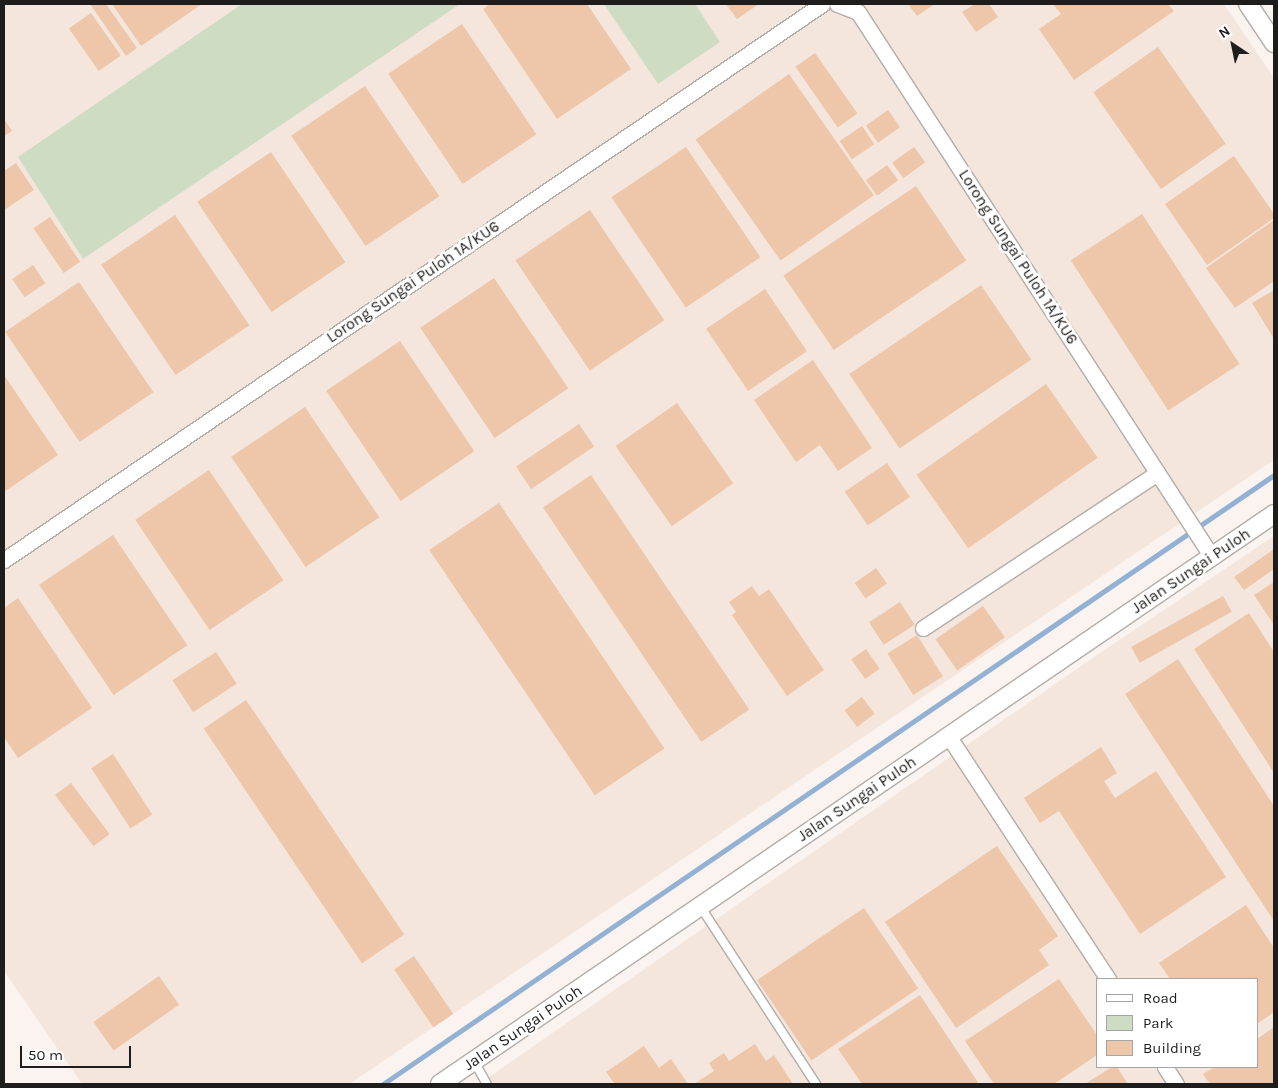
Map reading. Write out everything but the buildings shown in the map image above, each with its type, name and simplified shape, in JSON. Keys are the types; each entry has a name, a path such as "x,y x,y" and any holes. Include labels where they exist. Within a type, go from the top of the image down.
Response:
{"street":[{"name":"Lorong Sungai Puloh 1A/KU6","path":"4,560 822,4"},
{"name":"Lorong Sungai Puloh 1A/KU6","path":"837,4 858,12 1212,557"},
{"path":"1248,4 1274,43"},
{"path":"922,628 1157,474"},
{"name":"Jalan Sungai Puloh","path":"440,1084 1274,514"},
{"path":"949,737 1107,978"},
{"path":"1166,1068 1176,1084"}],"lane":[{"path":"700,906 816,1084"},
{"path":"474,1061 487,1084"}],"shaded area":[{"path":"4,4 1224,4 1274,78 1274,460 349,1084 82,1084 4,971"},
{"path":"1274,536 1274,1084 479,1084 1094,657"}],"green space":[{"path":"242,4 460,4 83,259 18,157"},
{"path":"604,4 695,4 720,42 658,84"}],"waterway":[{"path":"383,1084 1274,475"}]}
